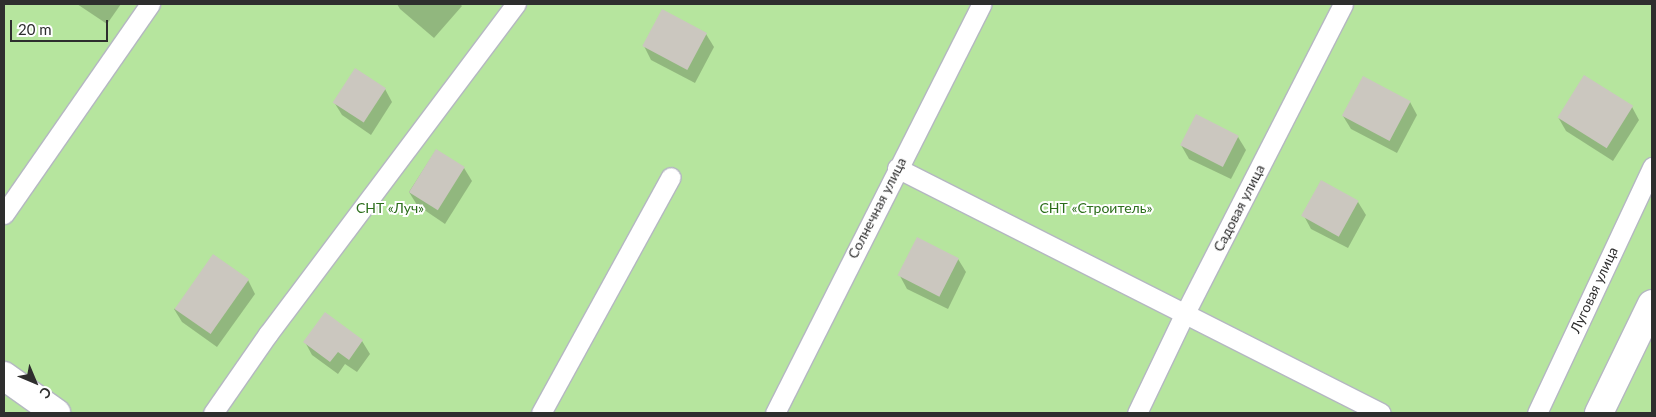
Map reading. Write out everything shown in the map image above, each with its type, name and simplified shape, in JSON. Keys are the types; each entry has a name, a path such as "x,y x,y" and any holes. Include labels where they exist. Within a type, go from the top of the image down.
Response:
{"street":[{"path":"1599,413 1652,304"},
{"path":"4,376 56,413"}],"lane":[{"path":"4,214 150,4"},
{"path":"213,413 268,334 516,4"},
{"name":"Солнечная улица","path":"775,413 897,168 982,4"},
{"name":"Садовая улица","path":"1137,413 1185,313 1343,4"},
{"name":"Луговая улица","path":"1537,413 1652,167"},
{"path":"897,168 1381,413"},
{"path":"540,413 671,176"}],"green space":[{"path":"4,4 1652,4 1652,413 4,413"}],"building":[{"path":"662,9 707,33 687,70 642,46"},
{"path":"355,68 386,88 364,123 333,102"},
{"path":"1584,75 1633,106 1607,148 1558,117"},
{"path":"1363,76 1411,101 1390,141 1342,116"},
{"path":"1196,114 1239,136 1223,167 1180,145"},
{"path":"436,149 465,167 438,210 409,192"},
{"path":"1321,180 1359,201 1339,237 1301,216"},
{"path":"917,237 959,258 939,297 897,275"},
{"path":"213,254 249,279 211,334 175,309"},
{"path":"325,312 363,340 349,360 338,352 330,362 303,342"}],"park label":[{"name":"СНТ «Луч»","path":"390,208"},
{"name":"СНТ «Строитель»","path":"1096,208"}]}
